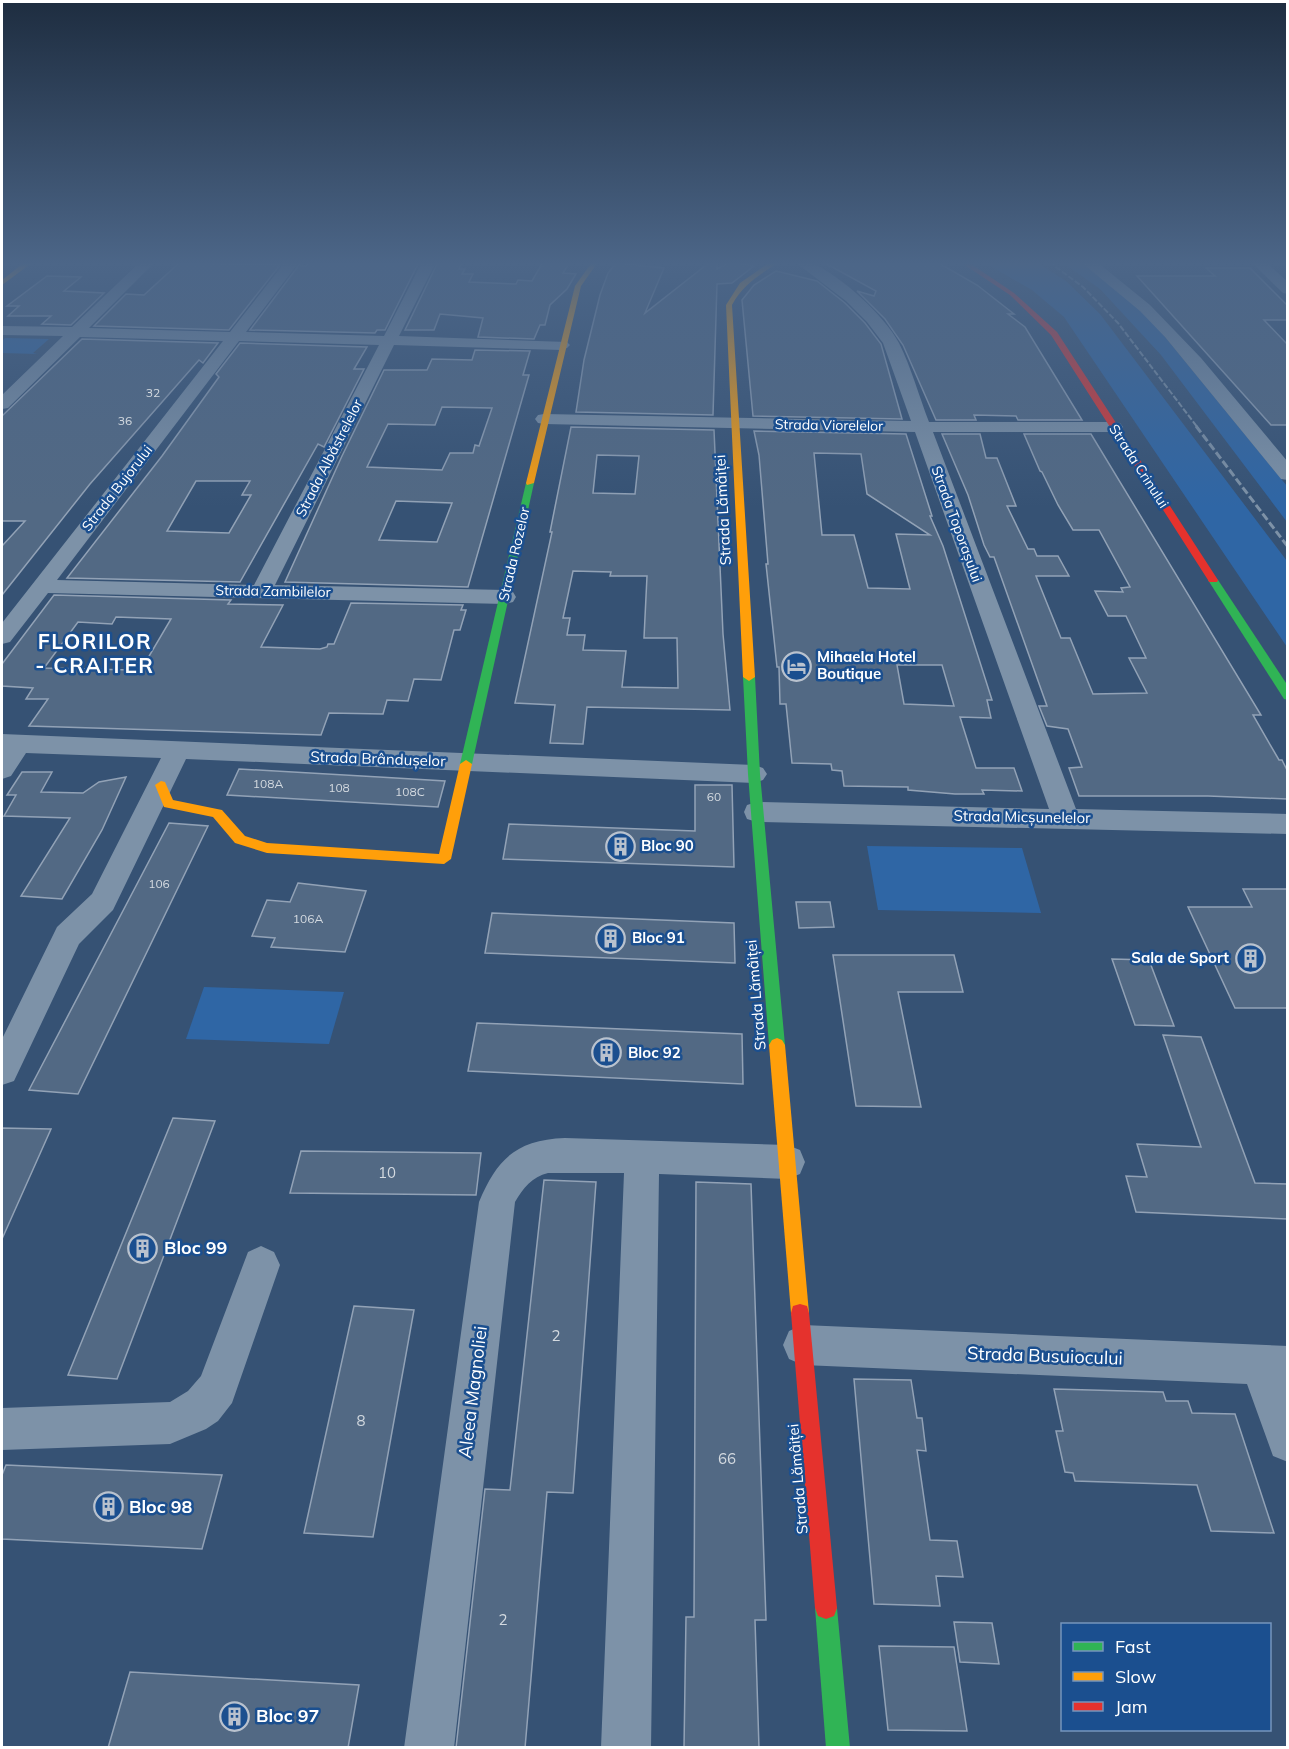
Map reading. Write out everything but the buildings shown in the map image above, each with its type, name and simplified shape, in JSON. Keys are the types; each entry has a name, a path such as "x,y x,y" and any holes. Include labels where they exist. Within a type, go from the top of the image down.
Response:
{"street":[{"path":"2,404 64,344"},
{"name":"Strada Bujorului","path":"2,638 229,344"},
{"name":"Strada Albăstrelelor","path":"262,590 387,344"},
{"path":"502,344 562,345"},
{"name":"Strada Lămâiței","path":"731,344 754,774 838,1748"},
{"name":"Strada Toporașului","path":"889,344 906,381 1066,818"},
{"name":"Strada Crinului","path":"1059,344 1287,696"},
{"path":"1179,344 1287,475"},
{"name":"Strada Rozelor","path":"161,785 168,804 217,813 240,840 251,844 308,852 444,859 562,345"},
{"name":"Strada Viorelelor","path":"544,419 923,427 1114,427"},
{"name":"Strada Zambilelor","path":"42,585 505,597"},
{"path":"2,770 10,743"},
{"name":"Strada Brândușelor","path":"10,743 754,774"},
{"path":"2,1070 68,936 103,902 177,751"},
{"name":"Strada Micșunelelor","path":"757,812 1287,824"},
{"name":"Aleea Magnoliei","path":"429,1748 497,1202 505,1183 519,1168 549,1156 787,1162"},
{"path":"626,1748 642,1157"},
{"path":"2,1429 170,1423 183,1420 198,1412 217,1388 261,1265"},
{"name":"Strada Busuiocului","path":"803,1345 1274,1365"},
{"path":"1274,1365 1287,1441"}],"shaded area":[{"path":"2,344 44,344 33,353 37,354 2,353"},
{"path":"1082,344 1122,344 1287,561 1287,647"},
{"path":"1150,344 1170,344 1287,486 1287,522"},
{"path":"867,846 1022,848 1041,913 878,910"},
{"path":"204,987 344,992 329,1044 186,1039"}],"railway":[{"path":"1134,344 1198,428"},
{"path":"1196,426 1288,547"}],"traffic: fast":[{"path":"466,764 530,483"},
{"path":"1213,580 1288,696"},
{"path":"749,677 754,774 777,1045"},
{"path":"826,1608 838,1748"}],"traffic: slow":[{"path":"530,483 564,344"},
{"path":"731,344 749,677"},
{"path":"161,785 168,804 217,813 240,840 267,848 444,859 466,764"},
{"path":"777,1045 800,1313"}],"traffic: jam":[{"path":"1060,344 1213,580"},
{"path":"800,1313 826,1608"}],"place":[{"name":"Mihaela Hotel Boutique","path":"796,666"},
{"name":"Bloc 90","path":"620,846"},
{"name":"Bloc 91","path":"611,938"},
{"name":"Sala de Sport","path":"1250,958"},
{"name":"Bloc 92","path":"607,1053"},
{"name":"Bloc 99","path":"143,1248"},
{"name":"Bloc 98","path":"108,1507"},
{"name":"Bloc 97","path":"235,1716"}],"district":[{"name":"FLORILOR - CRAITER","path":"95,654"}]}
